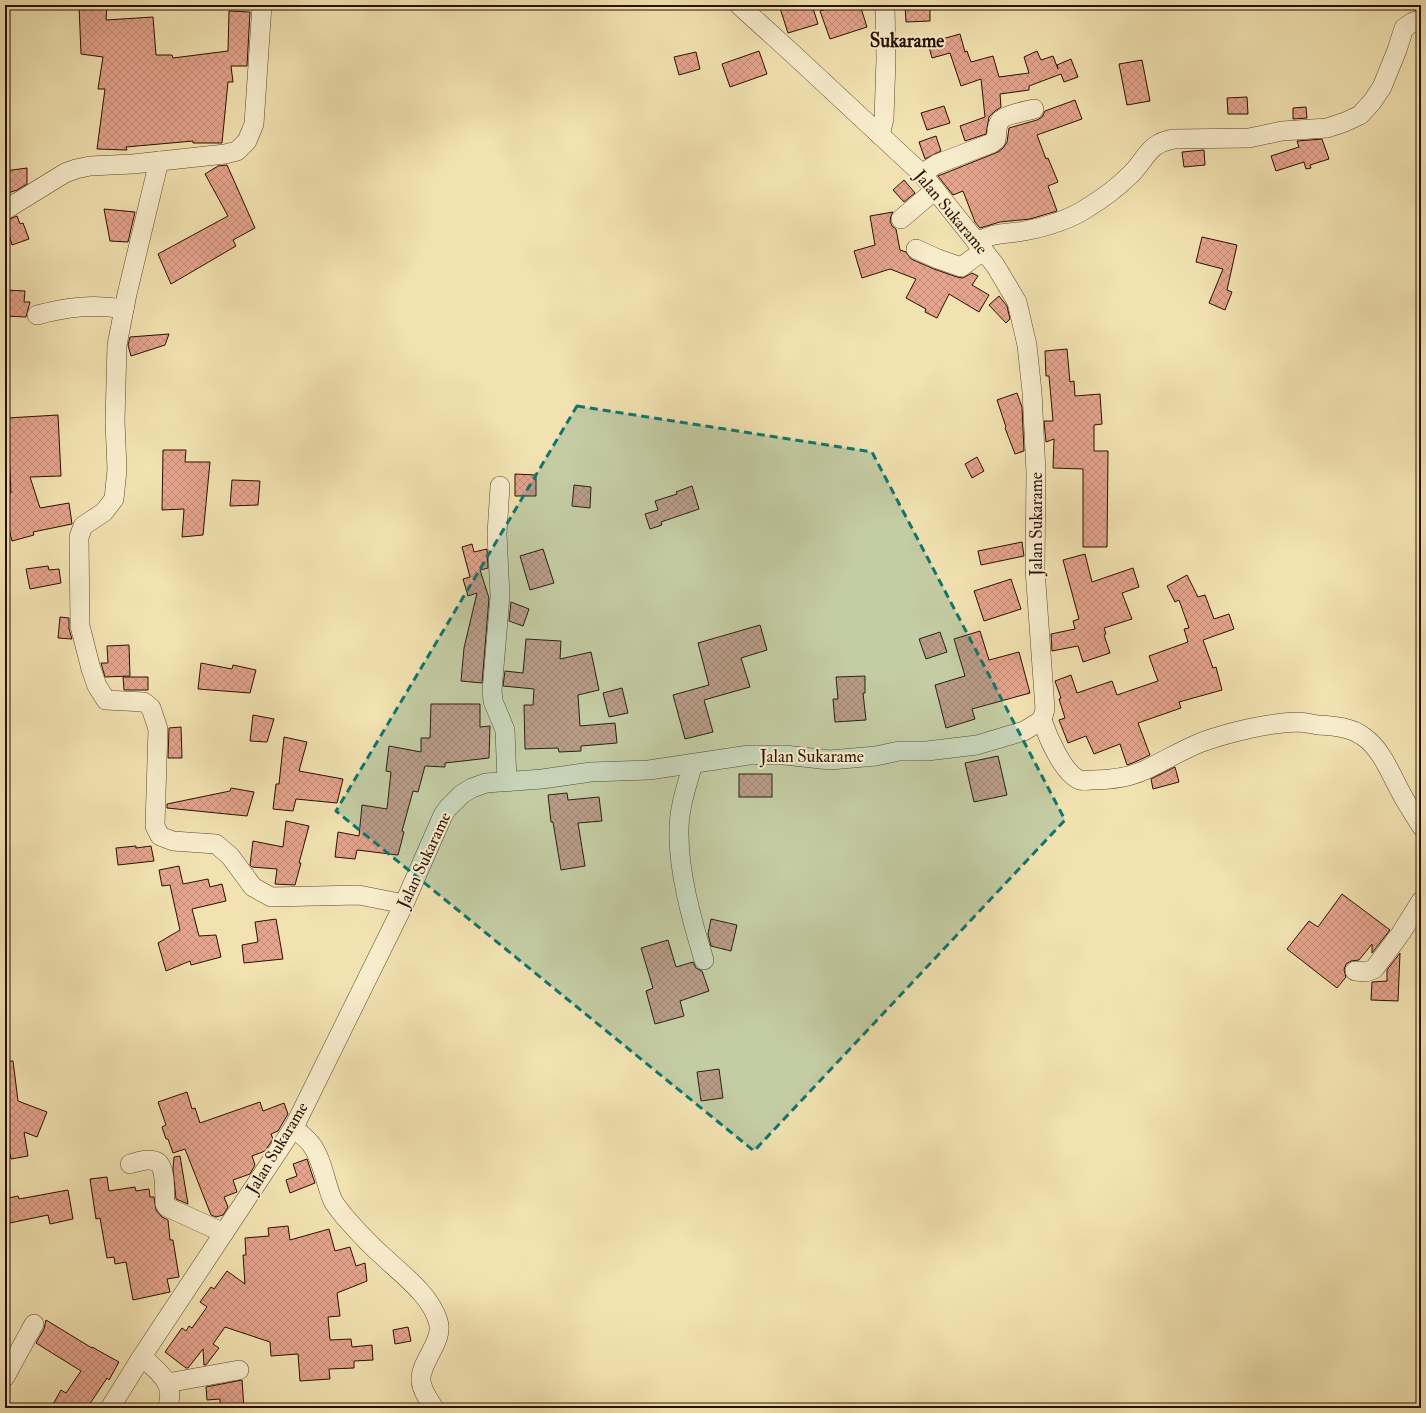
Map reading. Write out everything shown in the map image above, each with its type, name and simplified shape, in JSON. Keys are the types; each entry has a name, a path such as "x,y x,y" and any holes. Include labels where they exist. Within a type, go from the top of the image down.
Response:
{"street":[{"path":"5,210 65,173 76,169 90,166 225,154 237,151 247,141 254,124 262,5"},
{"name":"Jalan Sukarame","path":"110,1408 142,1356 294,1127 404,904 443,814 462,794 472,788 486,783 542,779 590,772 649,770 742,756 768,755 830,760 876,756 899,751 927,751 977,745 1024,731 1042,720 1045,709 1035,569 1036,472 1032,392 1027,345 1017,302 995,265 921,174 793,54 738,5"},
{"path":"880,135 884,119 886,59 885,5"},
{"path":"916,249 961,267 980,246 994,235 1026,231 1067,218 1087,209 1131,174 1153,147 1166,140 1249,138 1282,131 1327,128 1350,120 1360,115 1372,102 1382,87 1404,28 1413,22 1421,20"},
{"path":"921,174 937,164 994,142 997,138 998,124 1001,120 1007,116 1034,109"},
{"path":"159,161 117,345 115,421 117,470 114,499 104,512 83,526 79,537 80,626 90,669 97,686 106,700 144,702 152,708 158,729 156,826 160,836 173,841 216,844 230,856 253,887 271,897 359,895 404,904"},
{"path":"901,219 935,190"},
{"path":"37,315 91,306 124,309"},
{"path":"500,486 497,534 500,596 492,691 493,701 505,730 507,782"},
{"path":"1042,720 1053,747 1070,773 1080,780 1100,780 1132,775 1201,743 1228,733 1298,722 1338,727 1363,736 1372,743 1421,826"},
{"path":"693,764 680,814 679,838 681,865 693,925 704,960"},
{"path":"1356,971 1366,972 1374,969 1400,935 1421,901"},
{"path":"294,1127 312,1145 320,1161 334,1202 344,1216 372,1247 429,1301 434,1310 439,1323 439,1331 424,1368 421,1380 423,1388 434,1408"},
{"path":"130,1164 144,1160 154,1160 159,1162 163,1171 165,1204 167,1207 224,1233"},
{"path":"5,1377 34,1324"},
{"path":"142,1356 162,1374 167,1383 170,1394 167,1408"},
{"path":"167,1383 240,1370"}],"highlighted area":[{"path":"577,406 872,452 1065,820 754,1151 336,811"}],"building":[{"path":"79,5 107,5 106,20 153,17 156,55 172,55 173,58 228,51 229,11 250,12 247,66 231,66 233,82 228,82 222,143 193,143 193,141 126,147 127,150 97,149 105,89 98,89 103,57 81,54"},
{"path":"779,5 812,5 818,24 788,33"},
{"path":"838,5 860,5 867,27 830,39 820,11"},
{"path":"905,5 930,5 930,21 906,22"},
{"path":"960,34 965,52 967,51 971,62 993,56 999,77 1029,73 1024,57 1037,51 1041,60 1053,56 1058,69 1057,65 1071,59 1078,77 1064,82 1061,74 1029,86 1029,90 1000,94 1001,107 989,117 986,134 965,141 960,126 985,117 981,79 961,86 950,53 932,58 928,43"},
{"path":"759,51 767,74 730,87 722,64"},
{"path":"696,52 700,69 679,75 674,57"},
{"path":"1142,60 1150,101 1127,105 1119,64"},
{"path":"1247,97 1248,114 1228,114 1227,98"},
{"path":"1075,100 1082,119 1037,135 1046,159 1048,158 1058,182 1048,186 1057,211 1030,219 1000,222 980,228 975,222 963,191 953,195 938,176 998,152 1007,142 1009,128 1037,120 1042,117 1045,111"},
{"path":"944,106 950,123 927,130 921,113"},
{"path":"1306,107 1307,118 1293,119 1293,108"},
{"path":"936,136 941,151 925,159 919,142"},
{"path":"1322,139 1329,159 1310,165 1311,168 1306,169 1304,162 1276,171 1271,156 1299,147 1297,141"},
{"path":"1204,150 1205,165 1184,167 1182,152"},
{"path":"227,165 255,228 233,240 236,246 171,284 158,254 228,216 205,174 218,166"},
{"path":"27,168 27,184 17,190 5,194 5,171"},
{"path":"904,180 915,193 904,202 893,190"},
{"path":"104,209 135,212 128,242 110,241"},
{"path":"893,212 890,221 892,226 896,229 900,250 906,252 911,259 957,277 963,278 972,273 978,276 972,285 989,295 979,312 949,294 937,318 925,312 926,309 906,298 916,279 890,269 862,278 854,251 875,245 870,216"},
{"path":"17,216 20,224 23,223 29,239 12,245 5,221"},
{"path":"1202,237 1237,245 1227,290 1232,292 1225,310 1209,303 1223,269 1196,262"},
{"path":"5,290 25,291 24,302 30,302 26,317 5,316"},
{"path":"999,296 1007,306 1010,319 1006,323 989,305"},
{"path":"169,334 165,345 131,356 128,345 130,337"},
{"path":"1067,349 1070,382 1074,381 1075,396 1100,394 1102,424 1094,425 1094,451 1108,451 1107,547 1083,547 1083,469 1053,468 1054,439 1046,442 1044,421 1053,421 1049,376 1046,376 1045,351"},
{"path":"1017,393 1022,407 1024,451 1015,454 1005,428 1006,427 997,400"},
{"path":"58,415 61,476 30,477 40,508 69,503 72,524 33,532 34,535 12,541 5,513 5,499 7,498 6,494 11,493 7,418"},
{"path":"163,450 186,450 185,462 210,462 203,535 182,537 184,509 162,510"},
{"path":"977,457 984,471 972,478 965,464"},
{"path":"515,474 536,475 536,496 515,496"},
{"path":"232,480 260,481 258,505 230,506"},
{"path":"574,485 591,487 590,508 572,506"},
{"path":"692,486 699,509 661,522 662,525 650,529 645,514 658,510 655,501 677,494 676,492"},
{"path":"1022,542 1024,556 981,565 978,551"},
{"path":"472,544 474,552 487,549 488,568 480,570 489,598 482,683 461,681 464,648 477,593 468,596 463,579 470,577 462,547"},
{"path":"543,549 554,583 530,590 520,556"},
{"path":"1085,554 1092,582 1133,568 1139,587 1122,593 1132,619 1104,628 1106,634 1104,635 1110,653 1083,662 1078,646 1052,651 1051,634 1075,629 1073,621 1079,619 1063,560"},
{"path":"48,566 49,570 59,569 61,583 30,589 26,569"},
{"path":"1187,575 1198,597 1205,595 1214,619 1229,614 1234,629 1203,640 1213,668 1216,667 1222,690 1179,702 1181,708 1138,723 1150,755 1127,765 1120,744 1094,754 1086,736 1068,743 1059,720 1065,718 1059,699 1061,698 1055,681 1071,675 1077,693 1112,681 1117,695 1158,681 1149,656 1188,642 1184,629 1189,628 1179,600 1175,602 1167,586"},
{"path":"1011,579 1021,609 984,621 974,591"},
{"path":"511,602 529,609 523,626 509,621"},
{"path":"60,617 69,618 69,629 72,639 58,638"},
{"path":"760,625 767,650 741,658 750,687 704,700 713,732 685,739 673,695 709,685 698,643"},
{"path":"980,631 989,660 1019,652 1030,693 972,709 975,719 946,728 935,685 965,676 954,639"},
{"path":"940,632 947,652 926,659 919,639"},
{"path":"526,639 561,641 560,659 591,652 599,690 578,695 580,726 615,723 617,743 581,746 581,751 559,752 558,748 525,749 524,705 533,705 534,689 503,686 505,671 523,673"},
{"path":"129,645 130,676 105,677 101,663 108,663 107,646"},
{"path":"201,663 232,669 233,665 256,670 250,693 198,689"},
{"path":"865,676 865,693 863,693 866,720 835,722 833,699 838,699 836,677"},
{"path":"123,677 148,677 148,690 124,690"},
{"path":"622,688 628,713 609,717 603,693"},
{"path":"431,704 480,704 480,727 490,726 489,758 445,763 445,767 425,766 418,792 413,791 402,831 404,832 398,855 357,850 355,859 335,857 338,832 359,836 362,805 387,809 391,772 386,771 389,746 421,752 421,738 430,738"},
{"path":"253,715 274,719 267,742 250,741"},
{"path":"181,727 182,758 168,758 169,728"},
{"path":"284,737 307,742 299,771 343,779 337,803 296,799 293,811 273,809 276,784 279,784"},
{"path":"998,756 1007,795 974,802 965,763"},
{"path":"1175,767 1179,782 1153,789 1151,779"},
{"path":"739,774 772,774 772,797 739,797"},
{"path":"231,788 254,792 247,816 167,808 167,804 230,791"},
{"path":"567,793 568,800 599,797 602,821 578,823 585,866 561,870 553,822 551,822 548,795"},
{"path":"286,821 309,826 295,885 275,884 277,869 252,867 250,865 253,841 283,847"},
{"path":"136,846 136,848 151,846 154,861 118,865 116,848"},
{"path":"179,866 183,884 208,879 210,887 222,884 226,901 192,909 199,936 216,935 221,957 191,965 190,961 166,971 158,943 180,930 170,885 162,886 159,870"},
{"path":"1342,894 1390,930 1372,953 1372,944 1359,960 1351,961 1346,964 1344,970 1346,977 1337,988 1287,949 1309,921 1318,927"},
{"path":"276,919 283,959 244,963 242,945 258,942 255,922"},
{"path":"711,919 737,925 731,951 711,946 708,934"},
{"path":"668,940 676,967 693,962 696,968 702,971 709,991 680,1001 684,1016 655,1024 646,991 653,988 641,948"},
{"path":"1400,953 1398,1001 1371,1000 1372,982 1387,981 1387,970"},
{"path":"5,1061 13,1061 18,1101 47,1112 37,1137 24,1132 28,1156 11,1159 5,1134"},
{"path":"719,1069 723,1098 701,1101 697,1072"},
{"path":"187,1092 192,1109 195,1108 200,1123 260,1102 263,1111 284,1103 288,1114 278,1131 271,1134 273,1139 265,1151 252,1156 255,1165 250,1174 233,1180 237,1192 224,1197 228,1207 223,1215 216,1217 211,1215 185,1149 173,1153 162,1127 166,1125 158,1102"},
{"path":"180,1156 188,1204 176,1199 173,1169 174,1157"},
{"path":"307,1159 315,1183 290,1193 286,1180 297,1176 293,1164"},
{"path":"107,1177 109,1191 135,1187 136,1191 149,1189 150,1197 154,1197 156,1210 162,1217 168,1220 170,1240 173,1240 179,1277 167,1279 170,1292 133,1300 126,1262 115,1264 114,1257 107,1258 100,1218 96,1219 90,1179"},
{"path":"68,1190 73,1219 50,1224 48,1215 5,1224 5,1199 18,1196 19,1199"},
{"path":"288,1226 290,1240 329,1229 335,1251 350,1247 356,1266 365,1263 367,1281 337,1293 340,1316 328,1317 330,1340 351,1339 352,1347 372,1345 373,1360 354,1361 354,1368 329,1369 330,1379 300,1381 298,1354 271,1356 270,1342 225,1327 213,1344 219,1348 206,1365 204,1365 203,1349 188,1368 165,1352 182,1328 186,1331 189,1326 192,1328 207,1307 200,1302 211,1287 214,1289 227,1271 245,1284 243,1255 246,1255 245,1238 269,1236 268,1228"},
{"path":"46,1320 92,1348 119,1362 109,1380 107,1378 87,1408 51,1408 61,1390 66,1393 81,1371 36,1343 44,1329"},
{"path":"408,1327 411,1341 395,1344 393,1330"},
{"path":"242,1380 244,1408 220,1408 220,1399 207,1400 206,1387"}],"district":[{"name":"Sukarame","path":"907,41"}]}
